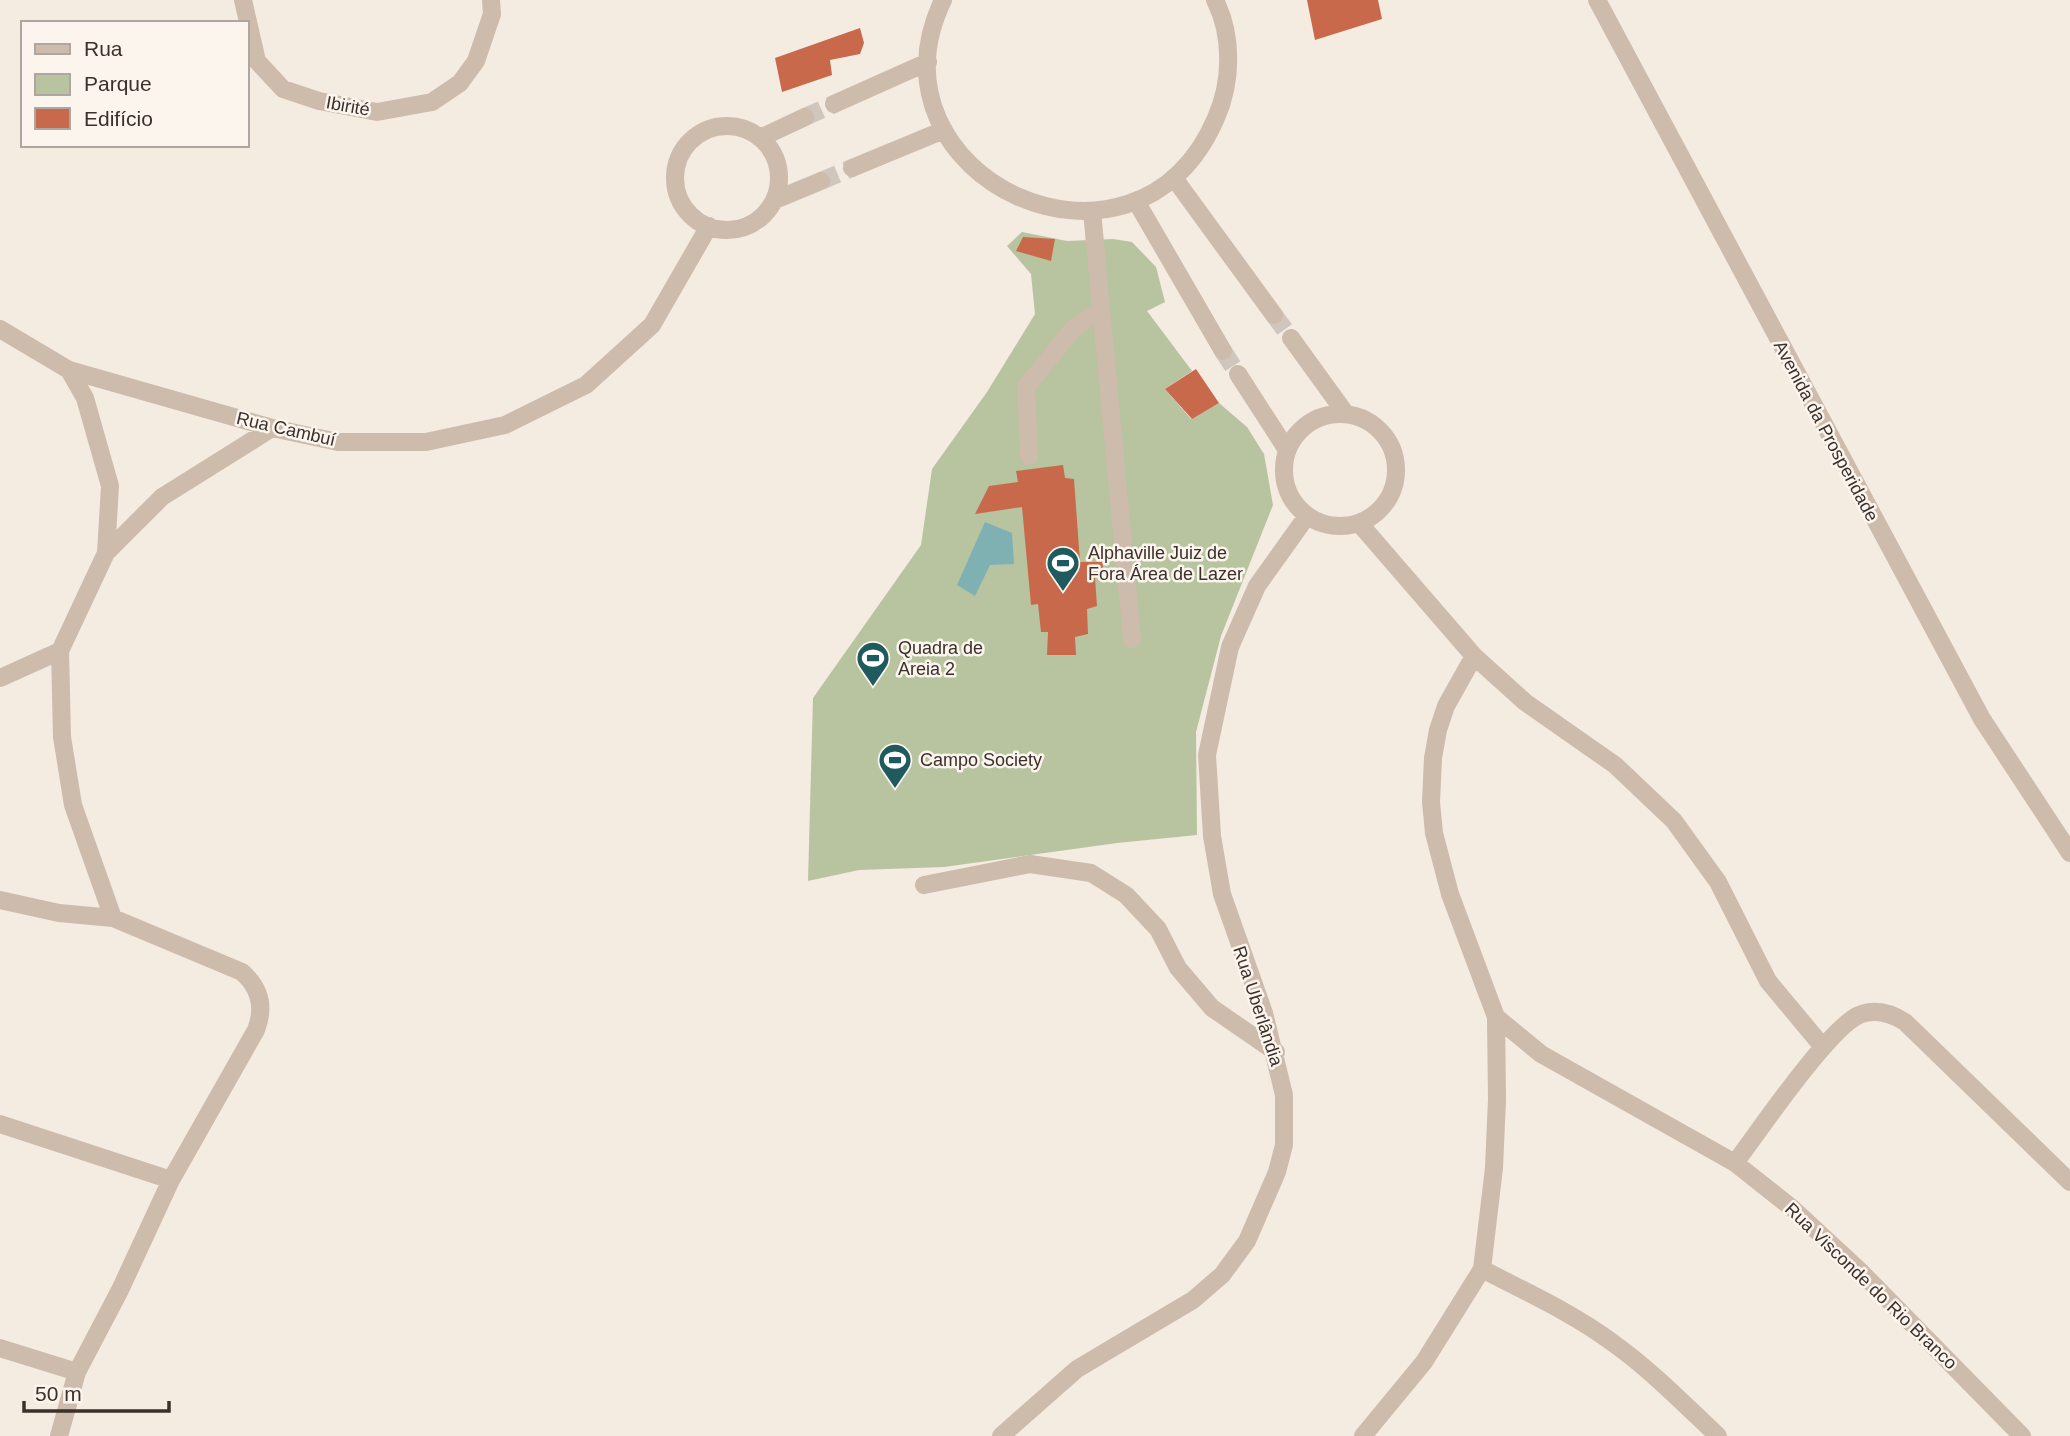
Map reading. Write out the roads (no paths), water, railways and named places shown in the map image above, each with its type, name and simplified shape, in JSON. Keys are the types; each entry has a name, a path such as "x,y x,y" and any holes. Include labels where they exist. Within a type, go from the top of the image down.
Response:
{"street":[{"name":"Ibirité","path":"243,0 248,21"},
{"name":"Ibirité","path":"248,22 257,61 283,89 319,101 377,112 432,102 460,83 476,61 492,14 491,0"},
{"path":"943,0 934,18 928,62 932,97 944,130 970,166 1006,194 1048,209 1092,211 1136,201 1174,178 1206,142 1225,98 1229,50 1215,0"},
{"name":"Avenida da Prosperidade","path":"1597,0 1982,719 2070,853"},
{"path":"834,104 928,62"},
{"path":"760,138 805,117"},
{"path":"728,126 745,129 760,138 771,150 778,166 779,184 775,200 764,215 750,225 733,230 709,226 687,211 678,196 675,180 677,163 685,148 697,136 728,126"},
{"path":"852,168 944,130"},
{"path":"1174,178 1274,315"},
{"path":"775,200 821,181"},
{"path":"1136,201 1223,351"},
{"path":"1092,211 1132,639"},
{"name":"Rua Cambuí","path":"0,330 69,370 272,428 338,442 414,442 505,425 586,385 652,325 709,226"},
{"path":"1029,456 1026,387 1072,330 1101,309"},
{"path":"1291,338 1346,414"},
{"path":"69,370 85,398 110,486 106,553"},
{"path":"1238,374 1287,450"},
{"path":"1346,414 1364,419 1380,430 1391,445 1396,463 1395,482 1388,499 1376,513 1359,523 1341,526 1323,524 1307,516 1293,503 1285,486 1283,468 1287,450 1296,434 1310,422 1327,415 1346,414"},
{"path":"113,918 73,805 62,737 60,652 106,553 162,497 272,428"},
{"name":"Rua Uberlândia","path":"1001,1436 1077,1368 1193,1300 1222,1275 1247,1241 1277,1172 1284,1145 1284,1095 1276,1052 1222,894 1212,836 1207,755 1230,647 1257,586 1307,516"},
{"path":"1359,523 1474,656 1525,702 1615,765 1674,821 1718,882 1769,981 1823,1047"},
{"path":"0,678 60,652"},
{"path":"1363,1436 1424,1362 1482,1269 1494,1168 1496,1017 1450,894 1434,834 1432,802 1433,758 1438,730 1446,706 1474,656"},
{"path":"924,885 1030,864 1091,873 1126,895 1158,929 1178,968 1212,1008 1276,1052"},
{"path":"0,900 60,913 113,918 223,961 251,980 259,996 261,1011 256,1030 171,1180 120,1290 77,1372 59,1436"},
{"path":"1735,1163 1823,1047 1849,1021 1858,1016 1879,1012 1893,1014 1905,1021 2070,1182"},
{"name":"Rua Visconde do Rio Branco","path":"1496,1017 1541,1054 1735,1163 1792,1209 1859,1270 2022,1436"},
{"path":"0,1124 171,1180"},
{"path":"1482,1269 1570,1314 1612,1341 1646,1368 1718,1436"},
{"path":"0,1348 77,1372"}],"water":[{"path":"985,522 1012,533 1014,564 990,565 975,596 957,585"}],"tunnel":[{"path":"805,117 834,104"},
{"path":"821,181 852,168"},
{"path":"1274,315 1291,338"},
{"path":"1223,351 1238,374"}],"place":[{"name":"Alphaville Juiz de Fora Área de Lazer","path":"1063,593"},
{"name":"Quadra de Areia 2","path":"873,688"},
{"name":"Campo Society","path":"895,790"}]}
